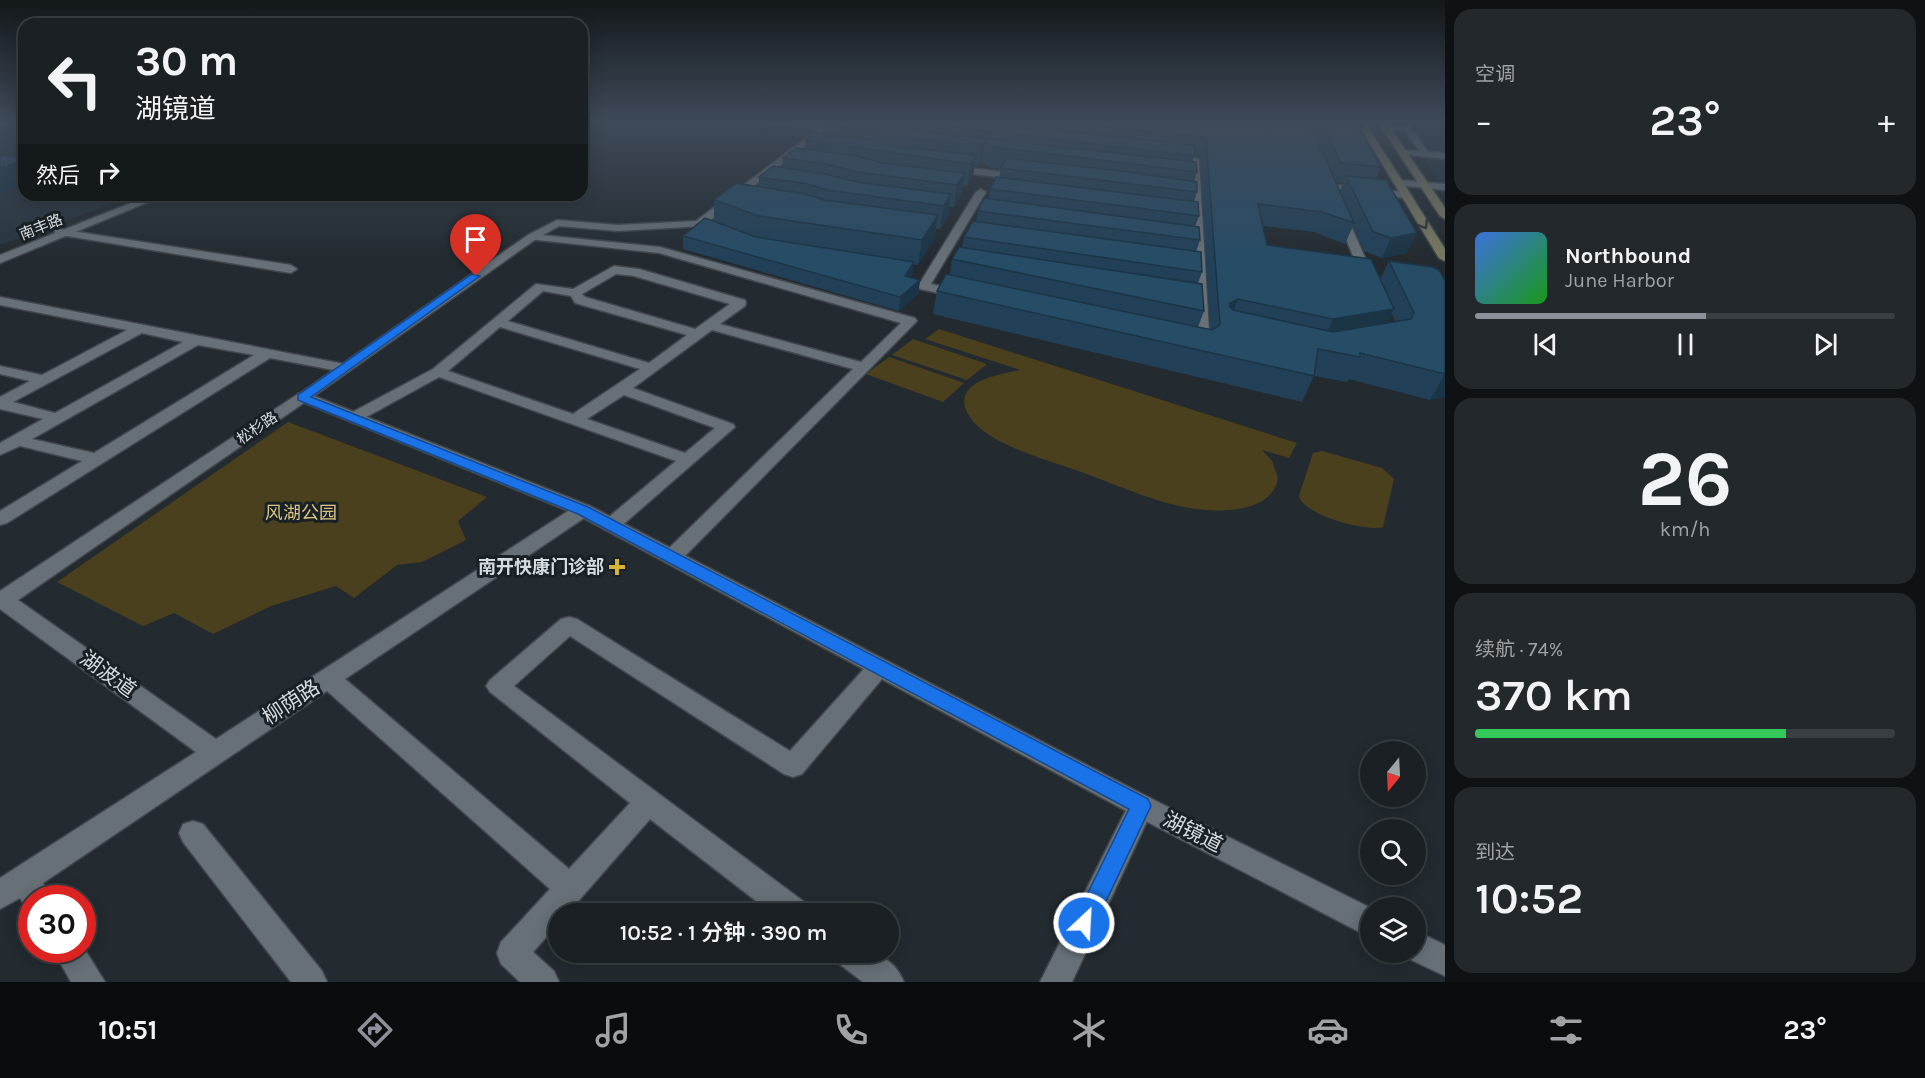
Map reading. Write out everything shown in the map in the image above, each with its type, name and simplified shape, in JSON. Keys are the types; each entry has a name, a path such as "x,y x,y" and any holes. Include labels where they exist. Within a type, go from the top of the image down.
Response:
{"main road":[{"path":"1390,168 1445,258"},
{"path":"1413,168 1445,216"}],"street":[{"name":"松杉路","path":"2,599 303,397 532,237 557,223 618,228 704,226 777,168"},
{"path":"942,168 1036,179"},
{"path":"1191,345 1203,348 1195,305 1190,179 1193,168"},
{"path":"1375,295 1327,181 1405,195"},
{"path":"1399,183 1445,187"},
{"path":"971,296 924,286 981,192"},
{"name":"南丰路","path":"62,233 139,201"},
{"name":"南丰路","path":"0,257 145,201"},
{"path":"62,233 291,269"},
{"path":"532,237 660,250 910,321 672,557"},
{"path":"352,418 438,372 540,287 575,293 614,270 635,272 740,303 575,420"},
{"path":"575,293 580,300 697,334"},
{"path":"0,301 344,368"},
{"path":"498,322 651,368"},
{"path":"710,325 864,367"},
{"path":"0,403 140,328"},
{"path":"0,450 196,340"},
{"path":"0,519 268,353"},
{"path":"0,370 42,379"},
{"path":"438,372 688,459"},
{"path":"611,525 727,427 621,389"},
{"name":"湖镜道","path":"303,397 583,510 1141,806 1360,917"},
{"path":"0,403 56,418"},
{"path":"17,440 97,459"},
{"name":"柳荫路","path":"35,885 216,752 583,510"},
{"name":"湖波道","path":"2,599 216,752"},
{"path":"781,903 498,686 569,625 793,766 879,667"},
{"path":"328,678 570,888"},
{"path":"543,982 512,953 648,802"},
{"path":"1056,982 1141,806"},
{"path":"193,833 311,982"},
{"name":"柳荫路","path":"0,895 18,891"},
{"path":"1426,951 1445,961"},
{"path":"77,963 89,982"},
{"path":"863,963 888,982"}],"shaded area":[{"path":"0,168 18,168 18,201 119,201 0,245"},
{"path":"1430,168 1445,168 1445,189"}],"green space":[{"path":"939,329 1297,443 1289,458 1262,450 1272,461 1278,478 1275,488 1261,502 1230,510 1187,508 1166,503 1020,451 989,435 968,414 964,403 966,394 980,381 1020,370 925,339"},
{"path":"913,339 987,364 967,380 892,355"},
{"path":"889,357 964,383 943,402 866,374"},
{"name":"风湖公园","path":"288,422 487,497 458,521 466,540 422,562 397,565 354,598 336,586 271,606 213,634 174,613 143,626 57,582"},
{"path":"1322,451 1382,468 1394,479 1383,527 1363,527 1336,520 1311,510 1303,503 1299,496 1313,453"}],"building":[{"path":"771,168 785,168 857,182 951,194 944,206 827,190 808,184 759,177"},
{"path":"841,168 922,168 965,173 957,185"},
{"path":"1001,168 1093,168 1121,171 1197,182 1197,192"},
{"path":"1163,168 1197,168 1197,172"},
{"path":"1208,168 1329,168 1354,223 1322,212 1258,204 1267,245 1371,259 1394,309 1333,319 1238,299 1229,306 1233,310 1333,332 1411,319 1414,313 1389,261 1432,267 1439,270 1445,280 1445,374 1360,353 1360,357 1318,349 1314,376 937,291 946,274 1212,330 1220,325"},
{"path":"1346,176 1386,180 1417,233 1391,238 1373,232"},
{"path":"996,177 1198,202 1199,216 990,189"},
{"path":"736,183 805,194 824,200 938,215 922,240 759,216 714,200"},
{"path":"984,198 1199,227 1200,240 978,211"},
{"path":"705,218 756,237 914,262 905,276 920,280 900,297 683,236"},
{"path":"973,221 1201,252 1202,272 964,237"},
{"path":"959,247 1202,284 1204,311 952,259"}],"place":[{"name":"南开快康门诊部","path":"617,567"}],"route":[{"path":"476,276 303,397 583,510 1141,806 1084,923"}]}
